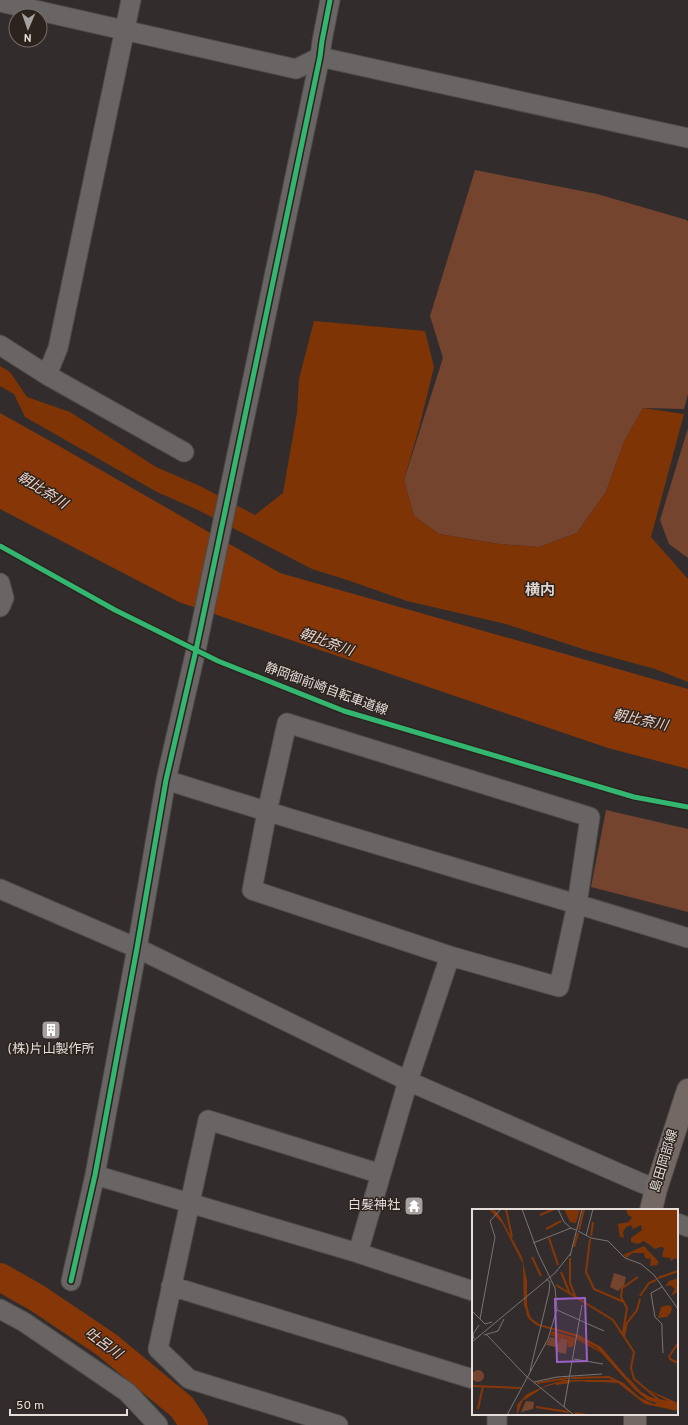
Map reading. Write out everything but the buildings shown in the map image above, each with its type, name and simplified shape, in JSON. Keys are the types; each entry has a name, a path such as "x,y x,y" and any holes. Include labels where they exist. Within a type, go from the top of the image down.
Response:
{"main road":[{"name":"島田岡部線","path":"652,1209 656,1189 688,1090"},
{"path":"634,1415 635,1425"}],"street":[{"path":"47,375 58,348 131,0"},
{"path":"71,1281 95,1175 166,780 196,649 330,0"},
{"path":"0,2 125,29 296,69 321,49"},
{"path":"321,49 688,138"},
{"path":"0,345 47,375 184,452"},
{"path":"0,583 4,598 0,607"},
{"path":"287,723 590,817 577,904 559,987 450,956 252,890 267,812 287,723"},
{"path":"166,780 267,812 688,938"},
{"path":"0,889 137,948 408,1082 656,1189"},
{"path":"358,1253 408,1082 450,956"},
{"path":"338,1425 298,1419 189,1379 158,1349 208,1120 381,1174"},
{"path":"95,1175 358,1253 472,1291"},
{"path":"678,1222 688,1227"},
{"path":"171,1286 472,1379"},
{"path":"0,1309 24,1322 127,1392 158,1425"}],"shaded area":[{"path":"475,170 597,194 687,220 688,222 688,394 684,409 643,408 624,442 606,492 577,533 539,547 499,544 439,534 414,516 404,480 443,358 430,316"},
{"path":"314,321 425,331 434,367 404,480 414,516 439,534 499,544 539,547 577,533 606,492 624,442 643,408 684,414 651,537 688,579 688,682 655,669 586,650 506,624 407,601 312,569 198,510 157,492 25,417 14,394 0,386 0,366 10,372 27,397 70,412 156,467 200,486 255,515 283,493 297,413 299,379"},
{"path":"688,428 688,558 669,544 660,520"},
{"path":"606,810 688,829 688,912 591,887"}],"water":[{"name":"朝比奈川","path":"0,413 280,573 688,689 688,769 608,748 179,602 0,509"}],"waterway":[{"name":"吐呂川","path":"0,1277 37,1298 107,1345 182,1407 194,1425"}],"cycle path":[{"path":"71,1281 95,1175 166,780 196,650 320,57 330,0"},
{"name":"静岡御前崎自転車道線","path":"0,546 115,610 218,661 344,711 634,797 688,807"}],"place":[{"name":"(株)片山製作所","path":"51,1030"},
{"name":"白髪神社","path":"414,1206"}],"district":[{"name":"横内","path":"540,591"}]}
